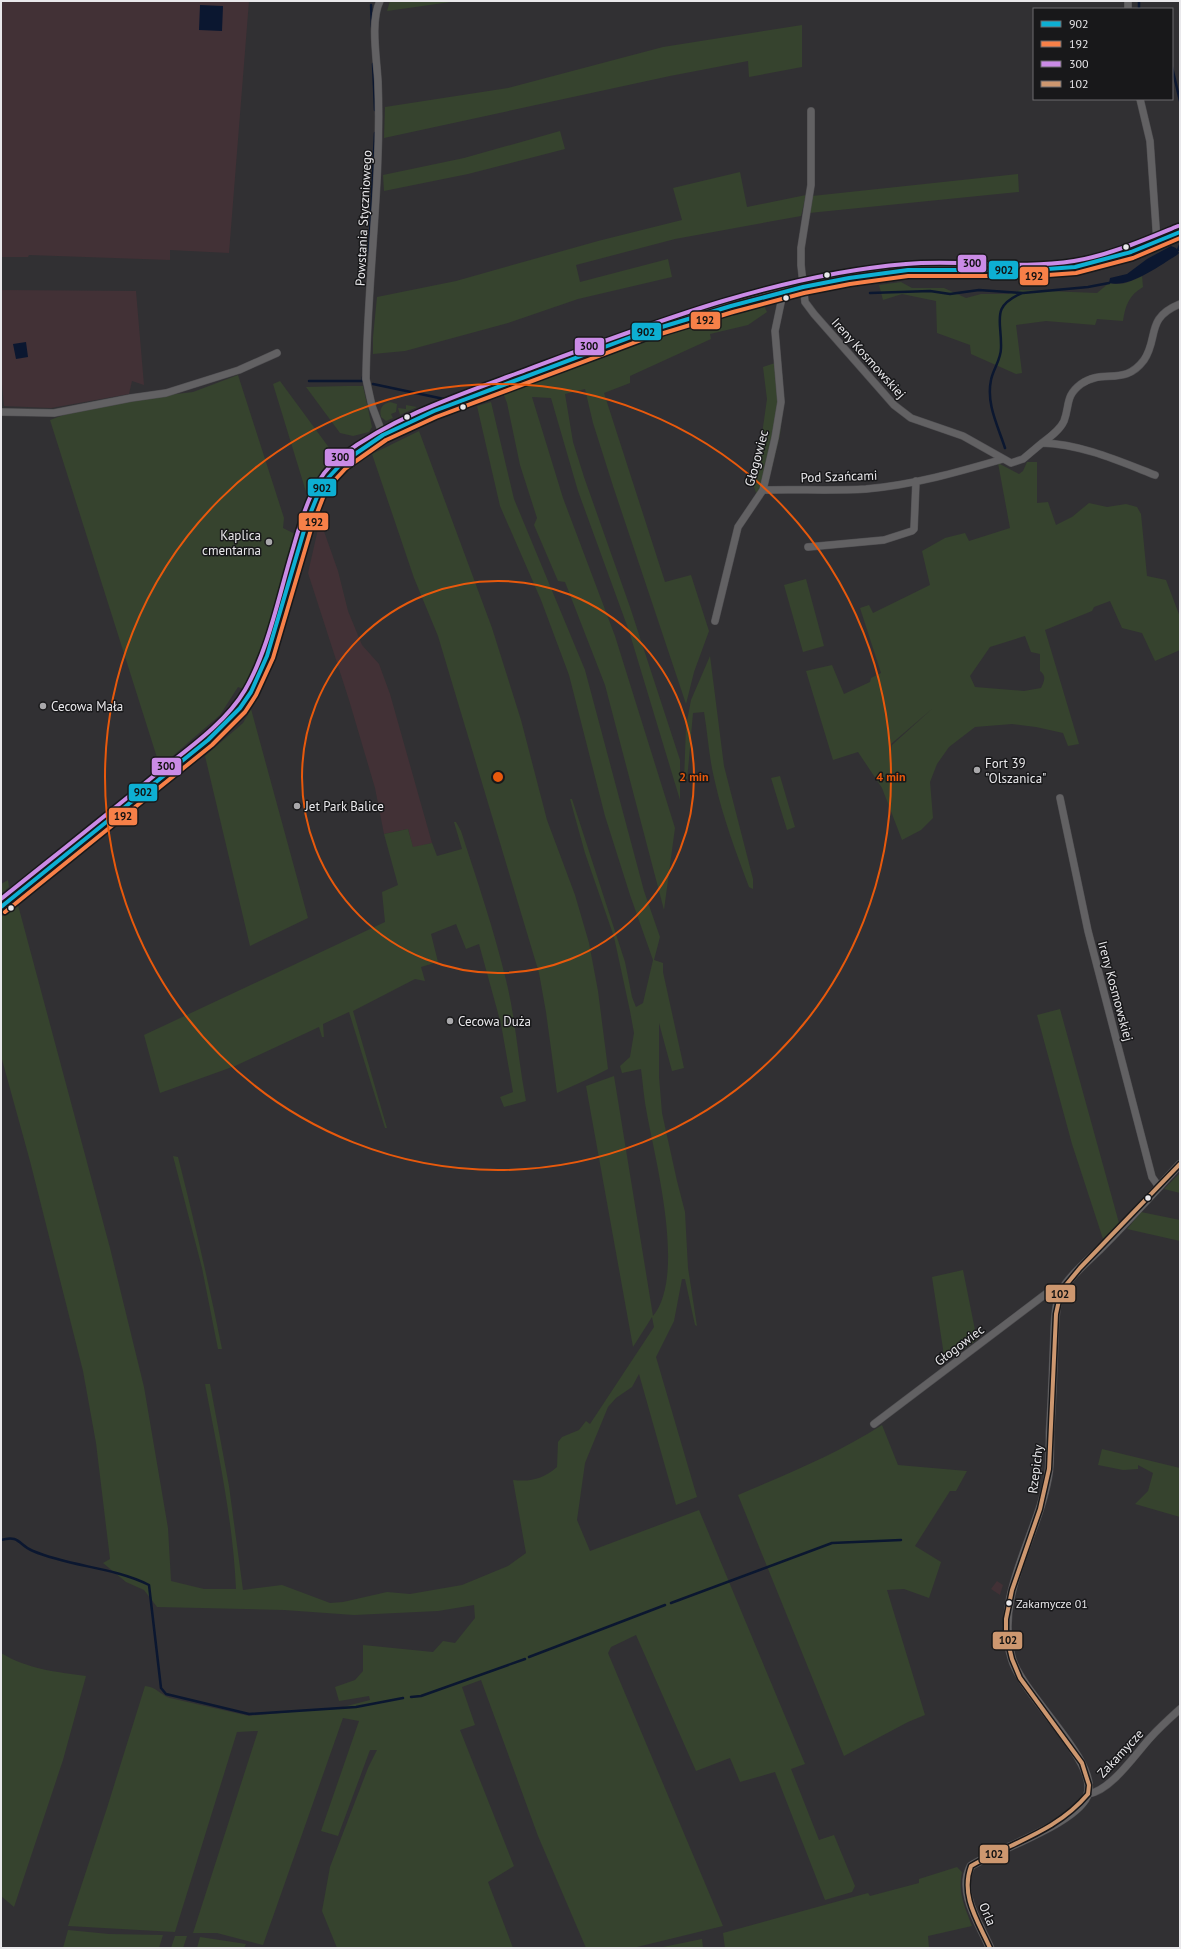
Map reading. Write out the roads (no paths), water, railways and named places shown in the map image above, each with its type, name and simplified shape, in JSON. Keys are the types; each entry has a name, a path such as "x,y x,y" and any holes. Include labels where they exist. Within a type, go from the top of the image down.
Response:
{"street":[{"name":"Powstania Styczniowego","path":"380,1 376,8 379,131 366,379 372,406 383,436"},
{"path":"1140,100 1150,141 1157,242"},
{"name":"Ireny Kosmowskiej","path":"811,111 811,185 801,248 805,302 894,406 911,418 963,436 1011,463 1023,459 1061,425 1070,396 1082,384 1092,378 1116,377 1132,372 1148,354 1157,321 1170,309 1180,304"},
{"path":"1,908 208,740 240,708 251,692 268,656 306,524 319,492 328,478 342,464 383,436 444,407 642,333 731,306 803,287 855,276 908,270 1054,269 1095,262 1157,242 1179,233"},
{"name":"Głogowiec","path":"715,621 738,527 763,490 775,438 780,402 775,331 783,293"},
{"path":"1,412 54,413 131,398 166,393 239,370 277,353"},
{"path":"1042,443 1071,446 1155,475"},
{"name":"Pod Szańcami","path":"763,490 866,489 957,473 1003,459"},
{"path":"808,547 884,540 912,531 914,529 916,481"},
{"name":"Ireny Kosmowskiej","path":"1060,798 1088,930 1104,995 1152,1177 1159,1187"},
{"name":"Rzepichy","path":"1088,1794 1088,1780 1082,1763 1020,1678 1012,1659 1006,1634 1006,1619 1010,1595 1043,1500 1049,1469 1056,1314 1061,1291 1080,1268 1180,1164"},
{"name":"Głogowiec","path":"874,1424 1047,1293 1061,1291"},
{"name":"Zakamycze","path":"971,1866 1016,1844 1068,1815 1079,1807 1088,1794 1094,1794 1105,1786 1151,1737 1180,1709"},
{"name":"Orla","path":"971,1866 968,1872 967,1891 990,1948"}],"water":[{"path":"200,5 223,6 222,31 199,30"},
{"path":"1171,246 1176,248 1179,253 1153,270 1126,282 1117,284 1109,283 1110,278 1127,274 1147,259"},
{"path":"26,342 28,357 16,359 13,344"}],"waterway":[{"path":"1139,1 1139,8"},
{"path":"371,5 372,27"},
{"path":"373,64 375,110"},
{"path":"1173,71 1180,101"},
{"path":"369,254 375,133"},
{"path":"1178,250 1180,245"},
{"path":"870,293 930,291 950,294 979,290 1023,293 1088,287 1109,283"},
{"path":"1005,448 991,406 990,389 992,376 1001,352 1000,315 1005,304 1012,298 1022,293"},
{"path":"309,381 363,381 363,377"},
{"path":"373,384 444,399"},
{"path":"1,1540 12,1538 19,1541 28,1549 47,1556 62,1561 121,1574 149,1585 161,1688 166,1694 249,1714 356,1707 403,1698"},
{"path":"671,1603 832,1543 901,1540"},
{"path":"529,1657 665,1605"},
{"path":"411,1697 421,1696 525,1659"}],"place":[{"name":"Kaplica cmentarna","path":"269,542"},
{"name":"Cecowa Mała","path":"43,706"},
{"name":"Fort 39 \"Olszanica\"","path":"977,770"},
{"name":"Jet Park Balice","path":"297,806"},
{"name":"Cecowa Duża","path":"450,1021"},
{"name":"Zakamycze 01","path":"1009,1603"}]}
